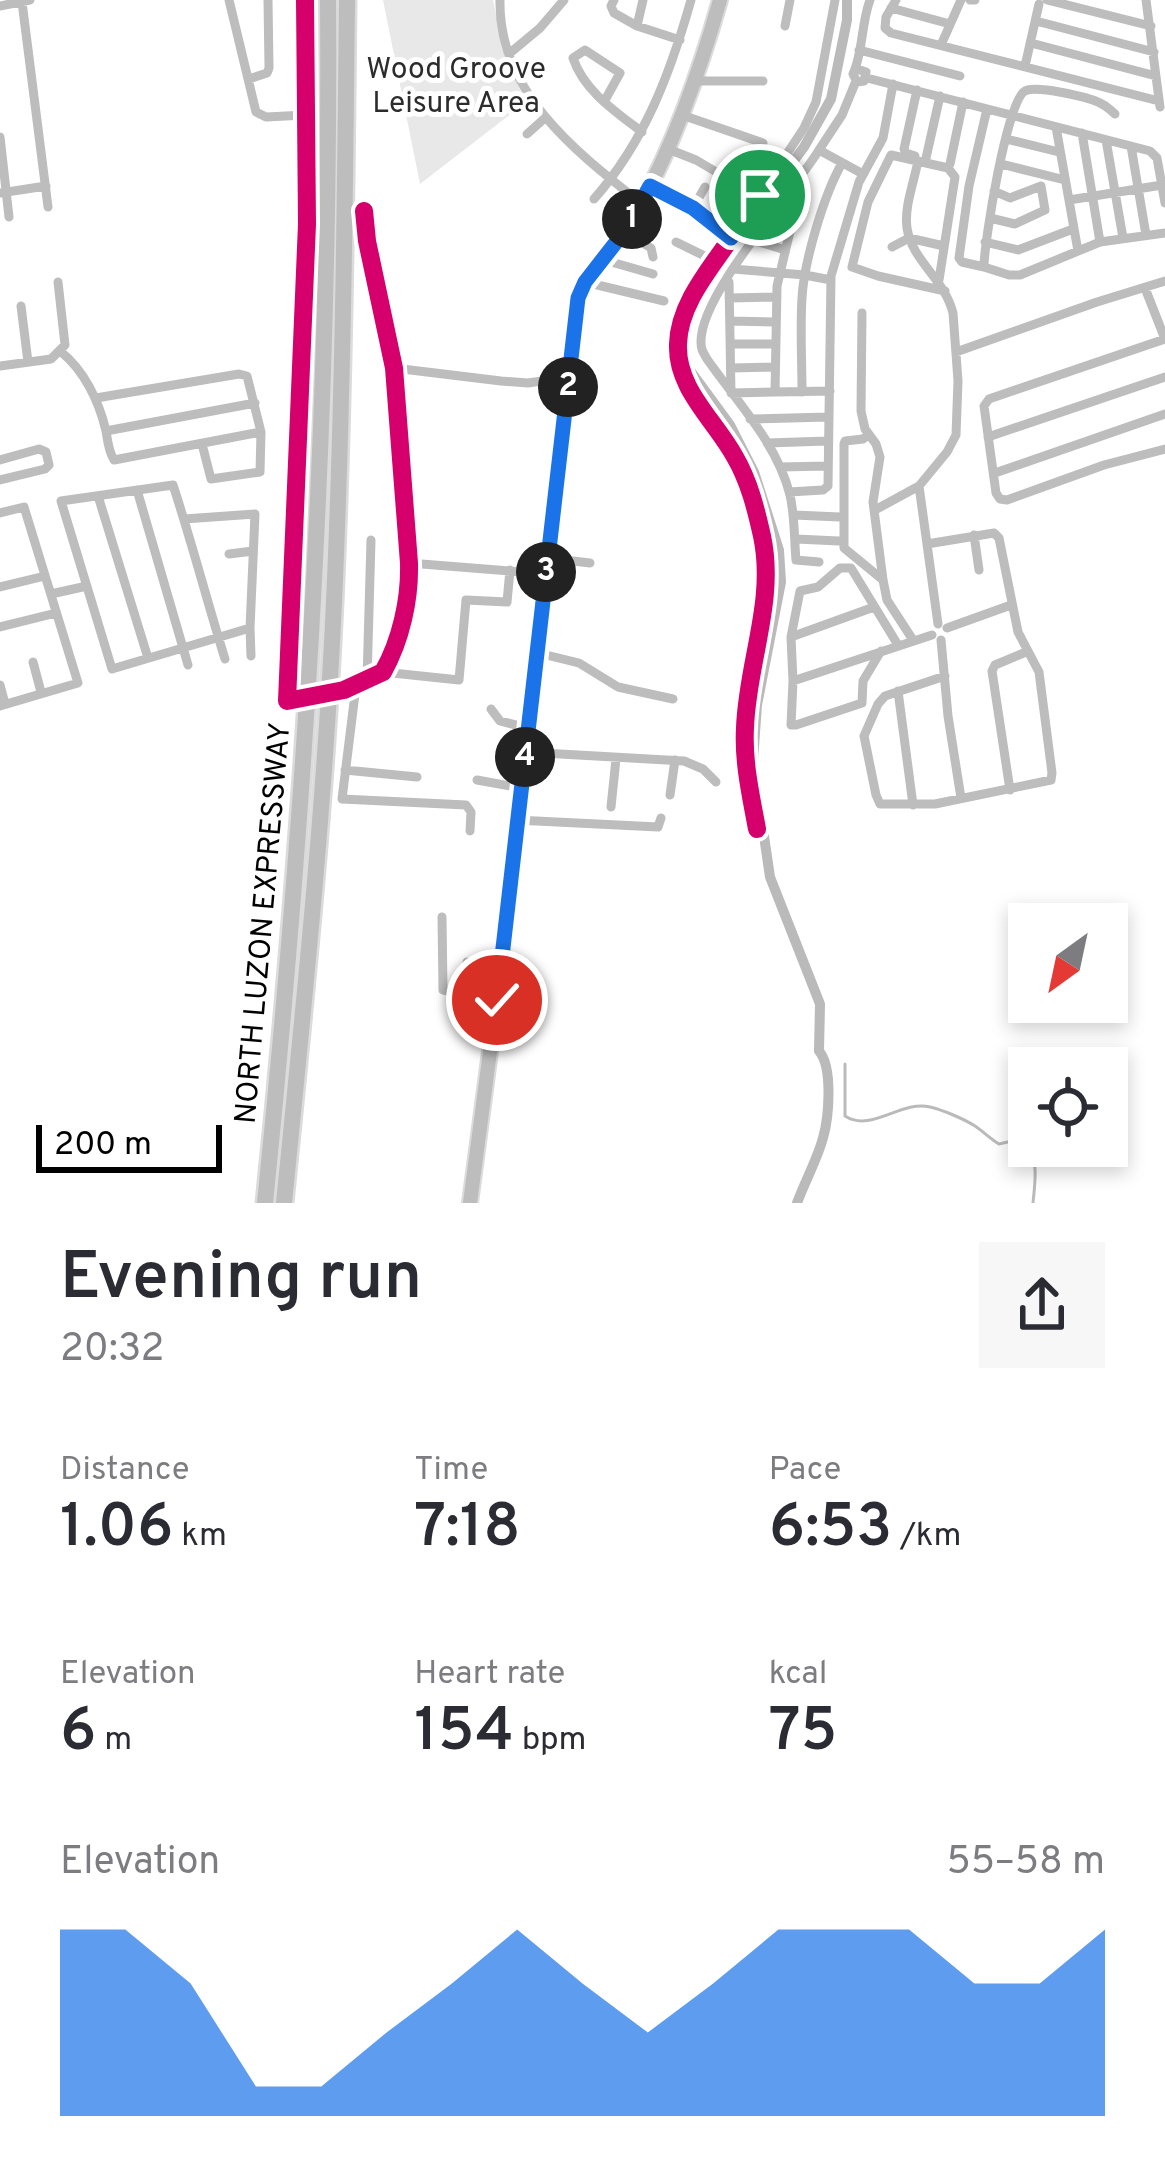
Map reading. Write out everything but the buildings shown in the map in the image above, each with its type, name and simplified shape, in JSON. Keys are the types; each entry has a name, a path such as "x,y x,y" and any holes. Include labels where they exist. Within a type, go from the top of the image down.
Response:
{"highway":[{"name":"NORTH LUZON EXPRESSWAY","path":"265,1203 314,600 328,0"},
{"name":"NORTH LUZON EXPRESSWAY","path":"284,1203 334,603 347,0"}],"main road":[{"path":"470,1203 577,307 585,282 624,232 668,149 720,0"}],"street":[{"path":"229,0 256,112 261,116 306,115"},
{"path":"249,80 261,77 269,68 268,0"},
{"path":"298,700 287,701 302,379 305,0"},
{"path":"500,0 502,28 518,79 545,118 641,203"},
{"path":"614,0 614,14 680,40"},
{"path":"637,26 643,0"},
{"path":"594,199 642,132 663,88 691,0"},
{"path":"784,26 790,0"},
{"path":"757,829 745,730 767,567 754,502 742,470 684,381 677,342 688,306 817,102 836,0"},
{"path":"870,0 853,74 1155,154 1165,203"},
{"path":"940,45 963,0"},
{"path":"950,24 893,4 885,28 1159,104 1146,0"},
{"path":"0,6 26,1 48,206"},
{"path":"1025,65 1042,1 1150,26"},
{"path":"510,53 540,28 559,2"},
{"path":"1036,21 1154,52"},
{"path":"1031,43 1156,76"},
{"path":"859,50 960,76"},
{"path":"604,102 620,73 580,51 573,58 579,74 604,102 642,132"},
{"path":"819,562 796,560 794,515 780,467 706,359 701,339 731,273 803,176 861,79"},
{"path":"695,81 763,81"},
{"path":"828,486 831,280 855,194 880,146 893,84"},
{"path":"905,152 917,91"},
{"path":"984,266 994,191 1021,94 1053,92 1090,99 1115,114"},
{"path":"874,510 919,486 956,435 953,313 942,285 909,238 906,216 940,96"},
{"path":"950,164 963,102"},
{"path":"987,109 958,258 962,262 1020,275 1100,242 1165,233"},
{"path":"682,115 764,143"},
{"path":"527,134 545,118"},
{"path":"1056,127 1078,250"},
{"path":"1082,134 1100,242"},
{"path":"0,137 9,217"},
{"path":"1006,139 1059,152"},
{"path":"1106,140 1123,238"},
{"path":"880,146 948,168 956,177 942,285"},
{"path":"1131,146 1146,236"},
{"path":"668,149 740,186"},
{"path":"819,151 863,174"},
{"path":"942,285 878,276 852,267 868,202 893,154 973,170"},
{"path":"802,392 805,274 828,192 842,163"},
{"path":"1000,164 1040,180 1065,180"},
{"path":"775,392 780,272 803,176"},
{"path":"994,191 1010,198 1040,180"},
{"path":"990,218 1015,224 1044,212 1040,180"},
{"path":"1069,200 1162,185"},
{"path":"650,186 693,208 731,238"},
{"path":"4,192 46,187"},
{"path":"693,208 705,187"},
{"path":"364,211 394,368 409,563 404,614 383,672"},
{"path":"770,218 791,225"},
{"path":"985,242 1018,250 1073,229"},
{"path":"624,232 651,248 653,256"},
{"path":"892,247 909,238 944,246"},
{"path":"753,240 785,250"},
{"path":"676,242 716,262"},
{"path":"602,259 652,274"},
{"path":"731,273 780,272 831,280"},
{"path":"730,393 731,273"},
{"path":"956,352 1165,281"},
{"path":"0,366 51,359 60,351 66,340 58,282"},
{"path":"585,282 664,302"},
{"path":"1145,288 1165,339 986,402 996,493 1000,500 1007,500 1165,448"},
{"path":"729,298 777,297"},
{"path":"21,306 28,362"},
{"path":"862,313 861,411 880,457 873,502 883,580 887,600 913,640"},
{"path":"730,322 776,322"},
{"path":"730,344 776,344"},
{"path":"60,351 96,398 114,460 262,432"},
{"path":"394,368 528,383 569,377"},
{"path":"730,368 776,368"},
{"path":"96,398 242,374 250,379 262,432 258,474 211,479 202,444"},
{"path":"988,437 1165,377"},
{"path":"730,393 830,392"},
{"path":"106,431 255,404"},
{"path":"995,472 1165,414"},
{"path":"750,418 828,417"},
{"path":"868,435 844,444 844,548 883,580"},
{"path":"767,442 827,441"},
{"path":"0,480 50,465 46,452 39,449 2,456"},
{"path":"780,467 827,466"},
{"path":"225,659 218,638 184,519 173,485 61,502 112,669 183,649 218,638 250,628"},
{"path":"794,681 913,640 946,637 919,486"},
{"path":"789,492 840,487 839,558"},
{"path":"137,490 188,665"},
{"path":"98,496 148,658"},
{"path":"0,513 24,507 78,683 3,705 0,685"},
{"path":"184,519 255,514 251,656"},
{"path":"794,515 839,517"},
{"path":"927,544 994,532 999,538 1011,605 1026,652 1039,672 1052,773 1047,782 934,804 886,806 877,800 864,736 878,704 885,696 945,676"},
{"path":"974,536 979,570"},
{"path":"796,539 839,541"},
{"path":"371,540 362,683 342,799 466,805 471,812 470,831"},
{"path":"229,554 254,551"},
{"path":"409,563 511,570 590,563"},
{"path":"881,651 863,681 862,704 794,726 790,720 791,637 799,592 818,587 846,566 856,571 898,645"},
{"path":"333,692 383,672 459,680 466,600 507,602 511,570"},
{"path":"0,587 45,576"},
{"path":"51,594 87,586"},
{"path":"238,590 253,589"},
{"path":"942,626 1011,605"},
{"path":"791,637 874,607"},
{"path":"0,627 56,613"},
{"path":"936,637 962,798"},
{"path":"1010,790 992,671 995,665 1026,652"},
{"path":"537,653 579,663 618,687 673,699"},
{"path":"33,662 41,692"},
{"path":"574,674 579,663"},
{"path":"898,691 913,805"},
{"path":"491,709 500,721 528,728"},
{"path":"525,752 675,760 695,764 716,782"},
{"path":"611,807 616,759"},
{"path":"670,795 675,760"},
{"path":"345,770 417,777"},
{"path":"477,780 521,788"},
{"path":"516,820 658,827 661,818"},
{"path":"442,917 443,990 497,1000"},
{"path":"467,962 467,967 500,976"}],"green space":[{"path":"331,0 343,0 327,636 280,1203 269,1203 290,984"},
{"name":"Wood Groove Leisure Area","path":"383,0 493,0 506,61 526,102 420,184"}],"waterway":[{"path":"797,1203 823,1138 828,1093 819,1051 820,1004 770,877 753,761 757,705 781,582 779,550 754,472 730,425 689,369 682,347 703,289 804,147 831,99 847,0"},
{"path":"845,1064 845,1116 865,1121 908,1108 930,1107 970,1123 999,1144 1026,1143 1034,1164 1033,1203"}],"cycle path":[{"path":"305,0 307,224 287,701 344,690 383,672 406,605 409,563 394,368 364,211"},
{"path":"650,186 693,208 731,238 690,301 678,344 683,375 744,476 762,536 766,584 745,741 757,829"}],"route":[{"path":"497,1000 578,298 650,186 693,208 731,238 760,195"}]}
